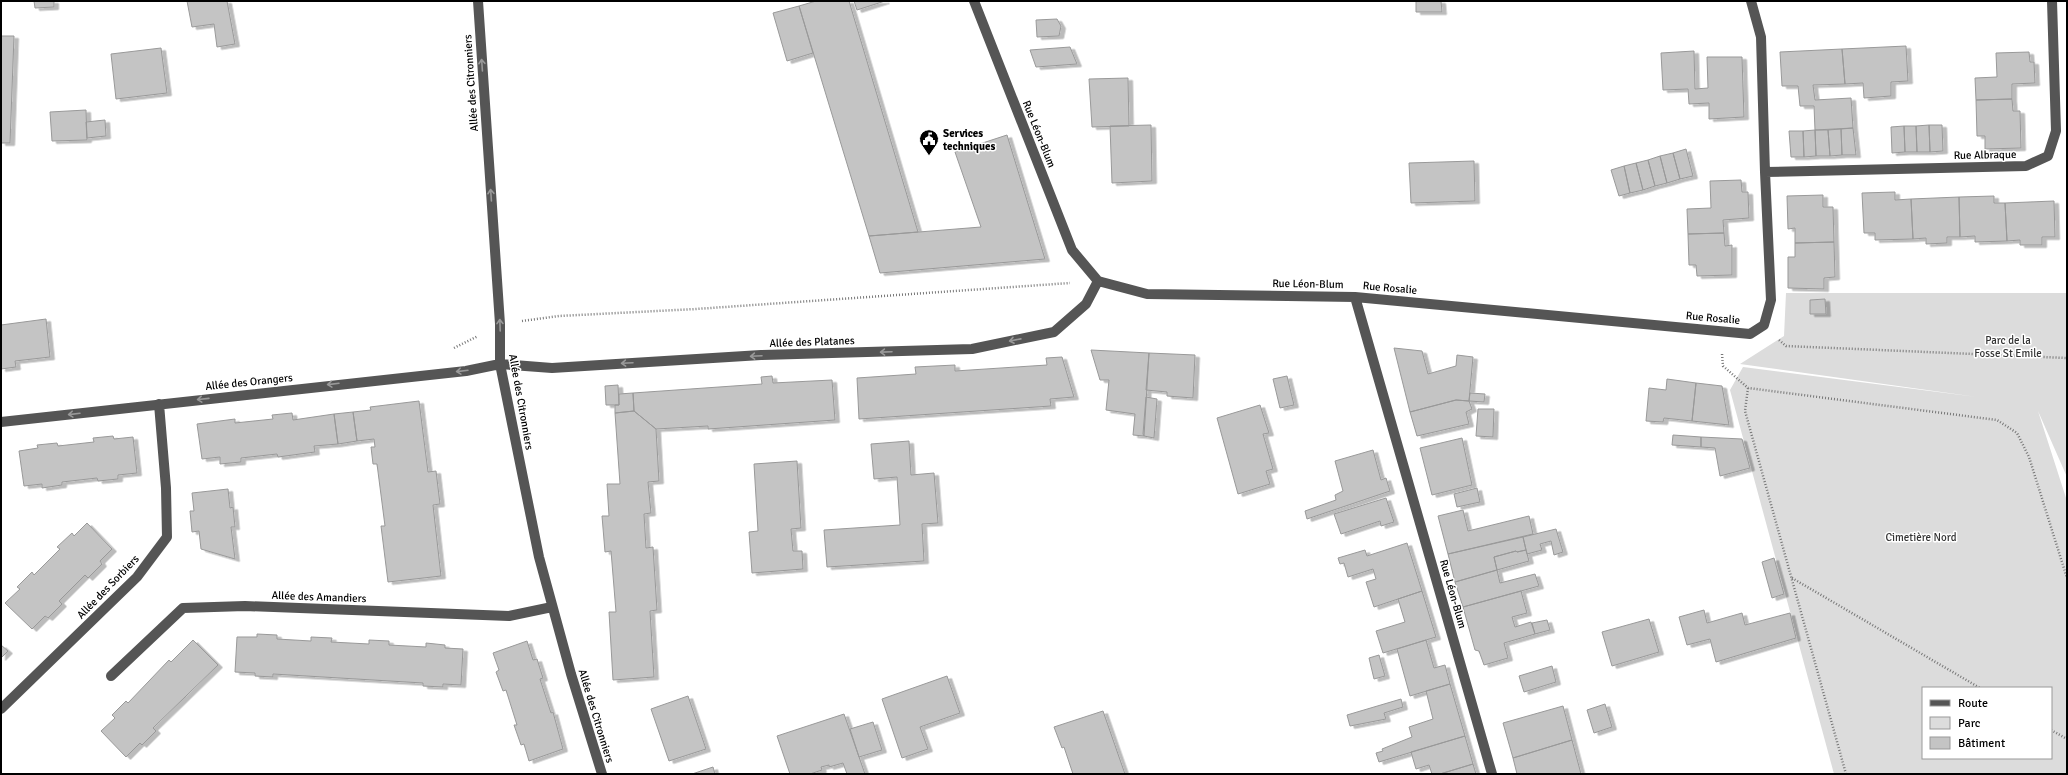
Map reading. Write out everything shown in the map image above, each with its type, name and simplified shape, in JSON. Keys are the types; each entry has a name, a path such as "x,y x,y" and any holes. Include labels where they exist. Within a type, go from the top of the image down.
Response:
{"street":[{"name":"Allée des Citronniers","path":"478,1 500,324 500,364 534,534 552,607 602,774"},
{"name":"Rue Léon-Blum","path":"974,1 1072,250 1098,281 1147,294 1355,297 1492,774"},
{"path":"1751,1 1761,37 1770,300 1764,326"},
{"name":"Rue Albraque","path":"1765,172 2026,166 2048,156 2056,131 2052,1"},
{"name":"Allée des Platanes","path":"500,364 552,368 761,355 972,349 1054,332 1086,304 1098,281"},
{"name":"Rue Rosalie","path":"1355,297 1750,334 1764,326"},
{"name":"Allée des Orangers","path":"1,422 466,371 500,364"},
{"name":"Allée des Sorbiers","path":"1,710 137,577 167,537 166,488 159,404"},
{"name":"Allée des Amandiers","path":"111,676 183,608 245,606 509,616 552,607"}],"path":[{"path":"449,349 456,348 500,324 559,316 696,309 1098,281"},
{"path":"1764,326 1786,346 2067,358"},
{"path":"1722,331 1723,366 1748,388 1997,420 2017,433 2029,457 2067,578"},
{"path":"1748,388 1745,411 1846,774"},
{"path":"1791,578 1978,687"},
{"path":"2052,731 2067,739"}],"green space":[{"name":"Cimetière Nord","path":"1786,293 2067,293 2067,477 2038,411 2067,501 2067,774 1834,774 1730,390 1743,367 1977,397 1740,364 1784,336"}],"building":[{"path":"34,1 54,1 54,7 35,8"},
{"path":"187,1 227,1 235,44 217,47 214,24 192,27"},
{"path":"816,1 849,1 918,232 869,236 799,6"},
{"path":"854,1 885,1 857,10"},
{"path":"1416,1 1441,1 1442,12 1416,12"},
{"path":"799,6 813,53 787,61 773,13"},
{"path":"1057,19 1061,26 1059,36 1037,37 1036,20"},
{"path":"1,36 14,36 10,143 1,143"},
{"path":"1906,46 1908,81 1891,82 1891,96 1864,98 1863,83 1845,84 1842,49"},
{"path":"1070,47 1077,64 1036,67 1030,50"},
{"path":"161,48 167,93 116,99 111,54"},
{"path":"1842,49 1845,84 1813,85 1815,100 1851,98 1853,128 1815,130 1814,106 1800,106 1798,86 1782,86 1780,52"},
{"path":"1694,51 1695,89 1708,88 1707,57 1742,57 1744,117 1709,119 1709,103 1689,104 1688,89 1663,90 1661,53"},
{"path":"2029,52 2030,62 2034,62 2035,83 2012,84 2012,99 1976,100 1975,78 1997,77 1996,53"},
{"path":"1128,78 1129,126 1092,127 1089,79"},
{"path":"2012,99 2013,111 2020,111 2021,148 1985,149 1985,136 1977,136 1976,100"},
{"path":"86,110 87,140 52,141 50,112"},
{"path":"105,120 106,136 87,138 86,122"},
{"path":"1151,125 1152,181 1112,183 1110,126"},
{"path":"1929,125 1930,152 1917,152 1916,126"},
{"path":"1929,125 1942,125 1943,151 1930,152"},
{"path":"1904,126 1905,152 1892,153 1891,127"},
{"path":"1904,126 1916,126 1917,152 1905,152"},
{"path":"1853,128 1856,155 1842,155 1841,129"},
{"path":"1841,129 1842,155 1830,156 1828,130"},
{"path":"1815,130 1816,156 1804,157 1803,131"},
{"path":"1815,130 1828,130 1830,156 1816,156"},
{"path":"1789,131 1803,131 1804,157 1791,157"},
{"path":"1007,135 1045,259 880,273 869,236 981,227 955,152"},
{"path":"1686,149 1693,176 1680,179 1673,153"},
{"path":"1673,153 1680,179 1667,183 1660,156"},
{"path":"1660,156 1667,183 1655,186 1648,160"},
{"path":"1648,160 1655,186 1643,190 1636,163"},
{"path":"1474,161 1475,201 1411,203 1409,163"},
{"path":"1636,163 1643,190 1630,193 1624,166"},
{"path":"1624,166 1630,193 1619,196 1611,170"},
{"path":"1741,180 1742,192 1748,192 1749,218 1723,220 1724,233 1688,234 1687,209 1711,208 1710,181"},
{"path":"1895,192 1895,200 1911,199 1913,239 1875,240 1875,233 1864,233 1862,193"},
{"path":"1823,195 1823,207 1833,207 1834,242 1795,243 1795,228 1788,229 1787,196"},
{"path":"1994,196 1994,203 2005,203 2007,241 1975,242 1975,236 1960,237 1959,197"},
{"path":"1959,197 1960,237 1947,237 1947,243 1926,244 1926,238 1913,239 1911,199"},
{"path":"2054,201 2055,237 2042,237 2042,245 2020,245 2020,240 2007,241 2005,203"},
{"path":"1724,233 1725,246 1732,245 1732,275 1697,276 1696,265 1689,265 1688,234"},
{"path":"1834,242 1835,277 1824,278 1824,289 1788,288 1788,257 1795,257 1795,243"},
{"path":"1825,299 1826,314 1810,314 1810,300"},
{"path":"46,319 50,357 15,361 16,367 1,369 1,325"},
{"path":"1394,348 1422,351 1428,374 1456,366 1457,355 1473,357 1469,401 1456,400 1410,412"},
{"path":"1091,350 1149,353 1144,436 1133,435 1135,414 1106,410 1109,380 1100,380"},
{"path":"1149,353 1195,355 1193,398 1167,396 1167,392 1146,390"},
{"path":"1062,357 1074,397 1050,399 1051,406 859,419 857,378 916,374 915,367 955,365 955,371 1047,365 1046,358"},
{"path":"772,376 773,383 832,380 835,420 708,429 708,426 656,429 634,411 633,393 762,384 761,377"},
{"path":"1287,376 1294,405 1280,408 1273,379"},
{"path":"1667,379 1696,383 1692,421 1664,418 1663,422 1646,421 1649,388 1666,390"},
{"path":"1696,383 1722,386 1729,425 1692,421"},
{"path":"618,385 619,405 606,405 605,386"},
{"path":"633,393 634,411 615,413 615,405 619,405 619,394"},
{"path":"1470,393 1485,394 1484,402 1469,401"},
{"path":"1146,397 1157,399 1154,438 1144,436 1143,434"},
{"path":"1456,400 1469,401 1472,409 1466,412 1469,424 1417,436 1410,412"},
{"path":"419,401 428,472 436,471 440,504 433,505 441,576 388,582 381,526 385,526 377,464 373,464 371,447 375,447 374,439 357,441 353,412 371,410 370,407"},
{"path":"1260,405 1269,433 1263,434 1273,469 1266,471 1270,484 1238,494 1217,418"},
{"path":"1478,409 1494,409 1493,437 1476,436"},
{"path":"634,411 656,429 659,481 648,482 651,513 644,514 646,548 653,547 657,610 650,611 654,677 613,680 609,612 616,612 611,551 605,552 602,516 609,516 607,484 620,484 615,413"},
{"path":"353,412 357,441 338,444 334,414"},
{"path":"292,413 293,420 334,414 338,444 314,446 315,452 278,457 277,454 241,458 241,462 220,464 220,457 202,459 197,424 235,419 235,423 273,419 272,415"},
{"path":"1673,435 1701,437 1701,447 1672,445"},
{"path":"113,436 114,439 133,437 137,473 118,475 118,479 98,481 97,478 62,482 62,485 42,488 42,484 24,486 19,451 38,448 37,445 57,443 58,446 94,442 93,438"},
{"path":"1701,437 1742,439 1750,468 1720,476 1715,448 1701,447"},
{"path":"1462,438 1472,485 1432,495 1420,448"},
{"path":"909,441 911,475 934,473 938,523 922,524 924,561 827,567 824,530 900,525 897,477 874,479 871,444"},
{"path":"1373,450 1381,480 1386,478 1390,491 1307,519 1305,511 1336,500 1335,495 1343,491 1335,461"},
{"path":"797,461 801,528 791,529 793,551 802,551 803,569 752,573 749,532 758,531 754,464"},
{"path":"1477,488 1480,502 1457,507 1454,494"},
{"path":"228,489 230,508 233,507 235,527 231,527 235,559 201,549 199,531 192,532 190,511 194,511 192,493"},
{"path":"1386,498 1394,522 1381,526 1380,521 1341,534 1334,514"},
{"path":"1463,510 1468,531 1529,516 1533,534 1448,554 1438,516"},
{"path":"87,523 112,549 100,561 102,564 88,578 85,575 59,601 62,604 48,618 45,616 32,629 5,603 20,589 17,587 32,572 34,575 60,549 57,547 72,533 74,536"},
{"path":"1556,529 1563,552 1554,555 1551,541 1540,544 1542,550 1527,554 1523,537"},
{"path":"1523,537 1526,550 1494,557 1497,570 1455,582 1448,554"},
{"path":"1407,543 1422,591 1374,607 1366,582 1376,579 1373,569 1348,577 1344,563 1340,564 1338,558 1365,550 1367,556"},
{"path":"1526,550 1529,561 1497,570 1494,557"},
{"path":"1774,558 1784,594 1772,598 1762,562"},
{"path":"1497,570 1500,583 1535,574 1539,586 1463,607 1455,582"},
{"path":"1422,591 1436,637 1383,653 1376,631 1405,622 1398,599"},
{"path":"1521,591 1527,613 1512,617 1515,627 1531,622 1535,634 1504,643 1508,658 1484,665 1479,651 1475,650 1463,607"},
{"path":"1704,610 1707,623 1742,613 1745,625 1790,613 1796,638 1716,662 1710,639 1687,645 1679,617"},
{"path":"1649,619 1659,652 1612,666 1602,632"},
{"path":"1547,620 1550,630 1535,634 1532,623"},
{"path":"257,634 277,635 277,639 311,641 311,637 332,638 331,642 369,644 369,640 389,641 389,645 426,647 426,643 445,645 445,648 463,649 461,685 443,684 443,687 423,686 423,683 273,674 273,677 255,676 255,673 235,672 237,637 257,637"},
{"path":"193,640 218,665 153,728 156,731 142,745 140,743 126,757 101,731 115,718 112,715 126,701 128,703 169,660 171,662"},
{"path":"1426,640 1434,668 1445,665 1450,684 1410,696 1397,649"},
{"path":"527,641 533,660 537,659 543,678 540,679 551,713 553,712 563,749 529,761 524,744 521,745 514,725 517,725 506,690 503,691 496,672 499,670 493,653"},
{"path":"1,645 8,651 1,658"},
{"path":"1379,655 1385,676 1374,679 1369,658"},
{"path":"1552,666 1556,682 1524,692 1519,676"},
{"path":"947,676 960,713 920,727 928,749 902,758 882,699"},
{"path":"1450,684 1465,736 1379,762 1376,753 1383,751 1382,749 1412,737 1409,727 1433,719 1426,691"},
{"path":"688,696 706,749 669,761 651,709"},
{"path":"1401,699 1403,707 1384,713 1386,719 1350,726 1347,715"},
{"path":"1605,704 1612,727 1594,733 1587,710"},
{"path":"1563,706 1572,740 1513,758 1503,723"},
{"path":"1103,711 1125,774 1073,774 1064,747 1062,748 1054,727"},
{"path":"844,714 865,774 847,774 843,763 829,767 829,765 821,767 822,770 810,774 790,774 777,736"},
{"path":"873,722 882,750 859,757 850,729"},
{"path":"1465,736 1473,764 1440,774 1432,774 1429,765 1416,769 1411,752"},
{"path":"1572,740 1581,774 1517,774 1513,758"},
{"path":"1473,764 1476,774 1440,774"},
{"path":"713,767 715,774 692,774"}],"place":[{"name":"Services techniques","path":"929,156"}],"park label":[{"name":"Parc de la Fosse St Emile","path":"2008,346"}]}
